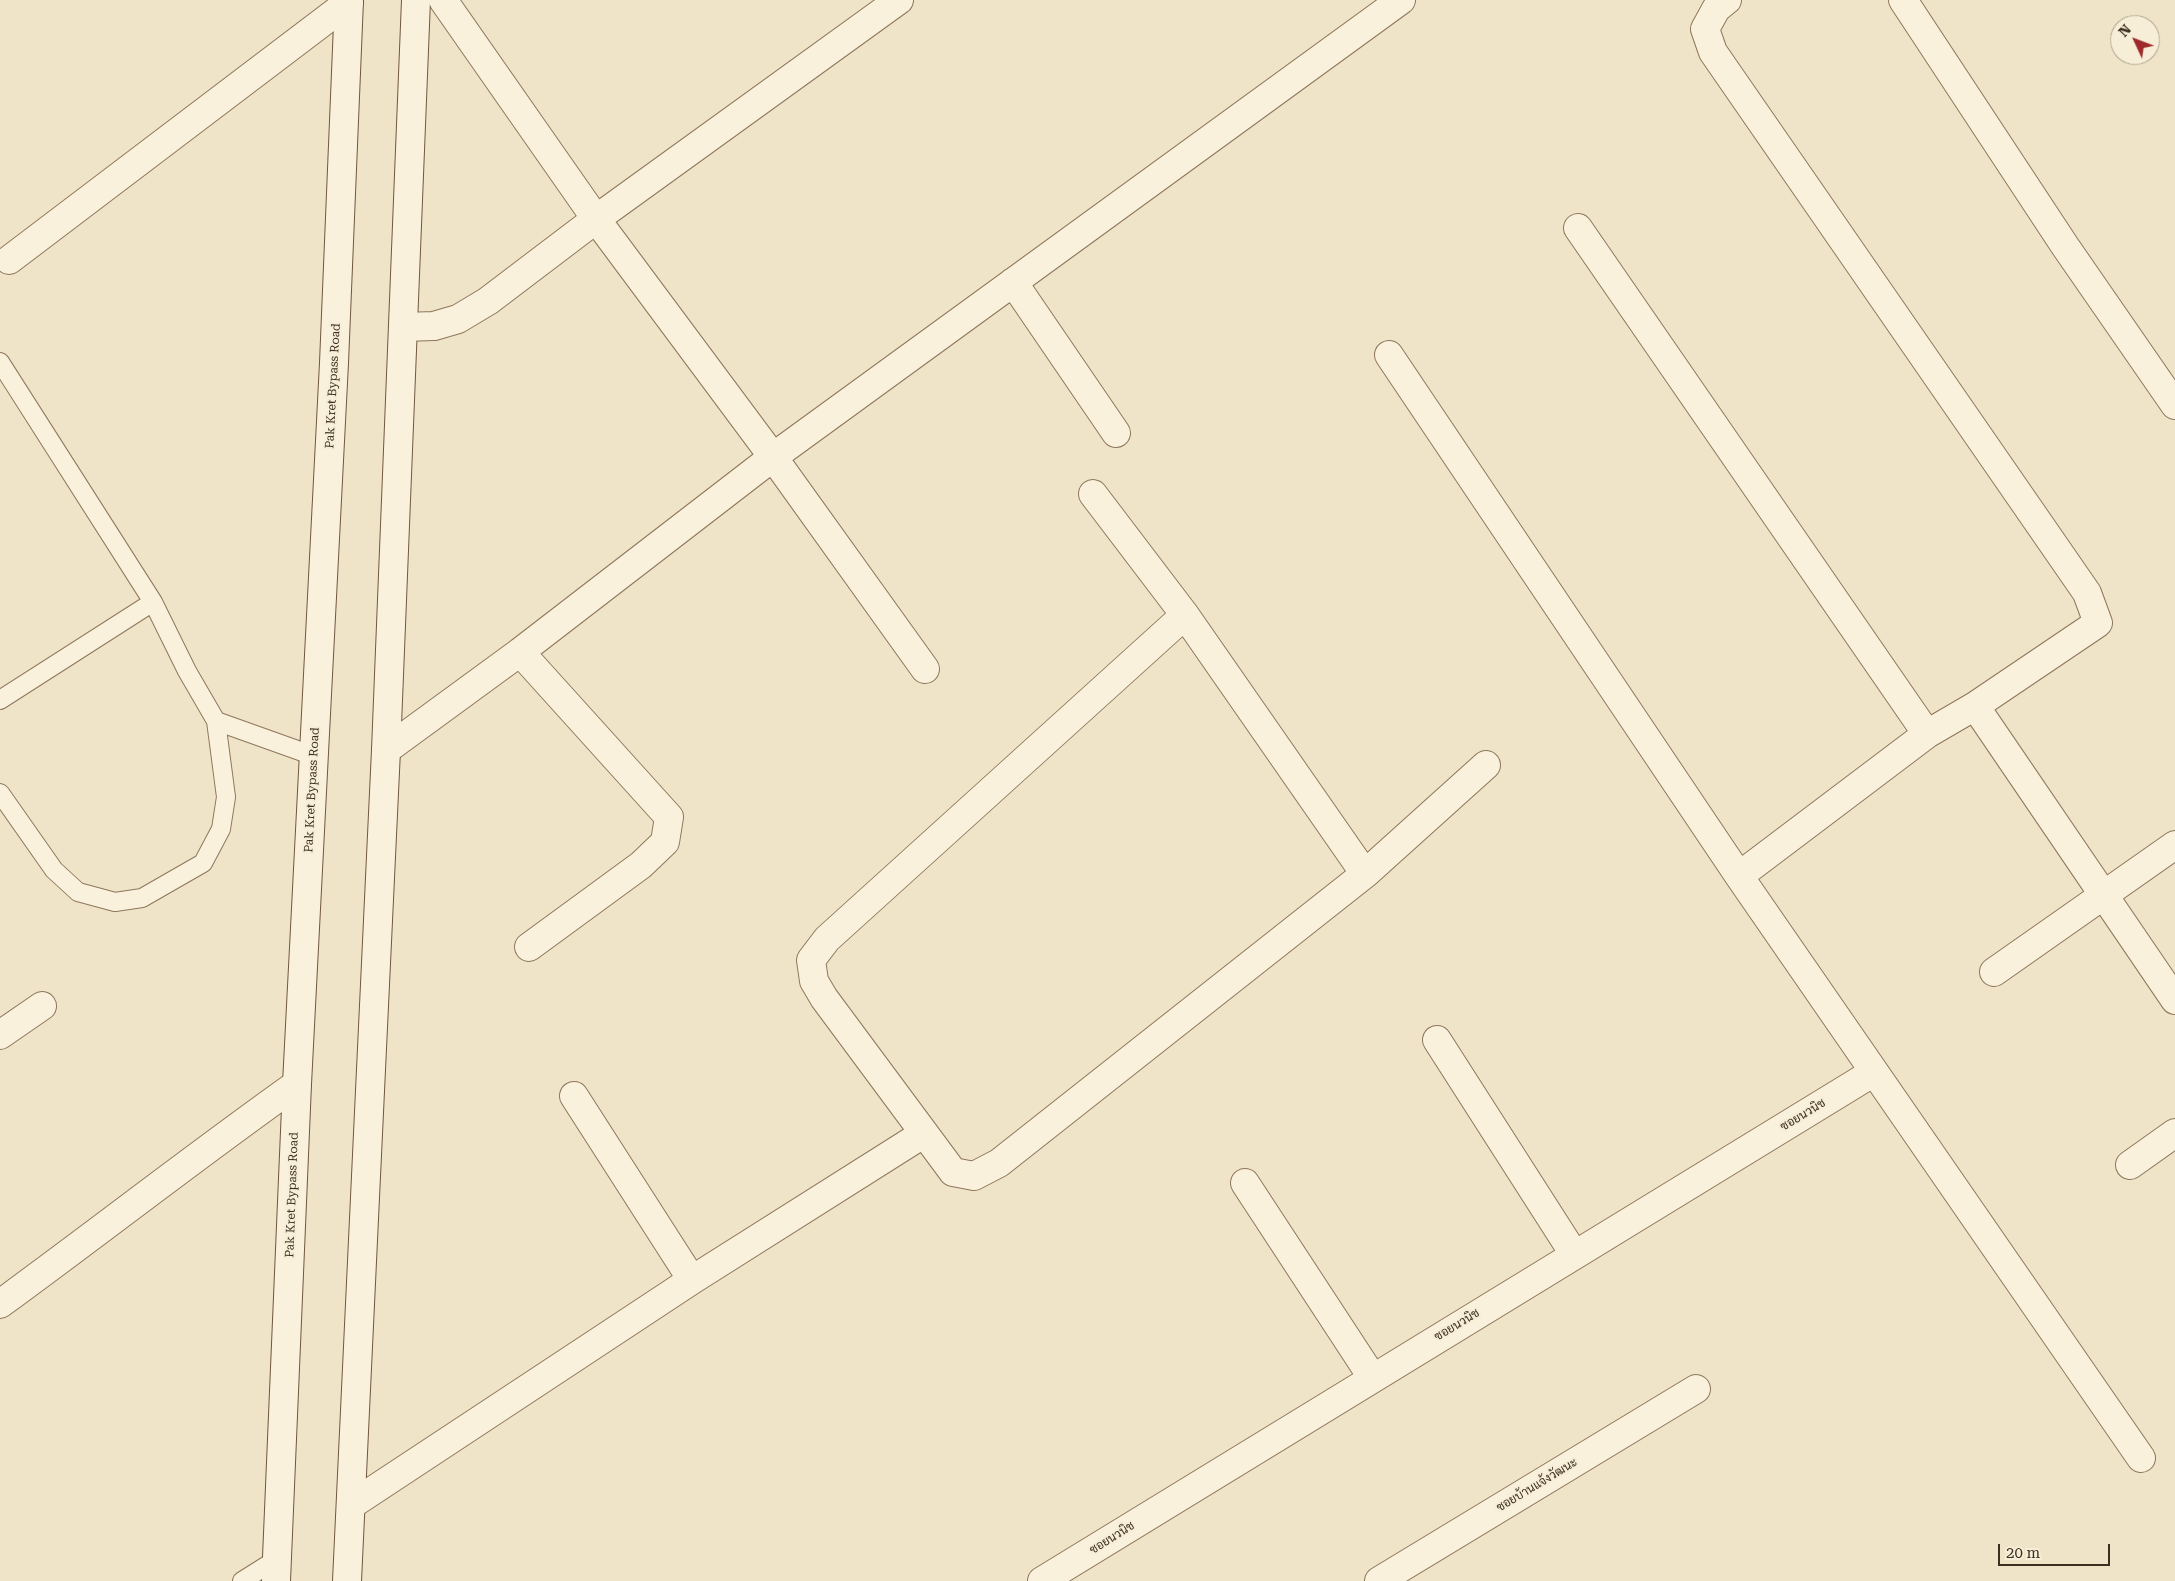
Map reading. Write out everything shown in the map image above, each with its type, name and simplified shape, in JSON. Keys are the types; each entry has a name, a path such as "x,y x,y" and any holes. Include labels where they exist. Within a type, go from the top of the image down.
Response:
{"street":[{"path":"347,1581 386,750 416,0"},
{"path":"442,0 596,219 773,457 925,669"},
{"path":"404,327 434,326 465,314 488,301 596,219 899,0"},
{"path":"386,750 520,652 773,457 1400,0"},
{"path":"1727,0 1716,9 1705,29 1713,52 2088,594 2098,623 1975,706 1927,734 1738,876"},
{"path":"1903,0 2065,246 2175,405"},
{"path":"9,260 349,1"},
{"name":"Pak Kret Bypass Road","path":"276,1570 297,1084 334,363 349,1"},
{"path":"1578,228 1927,734"},
{"path":"1013,282 1116,433"},
{"path":"1389,355 1738,876 2141,1458"},
{"path":"1093,494 1185,615 1365,874"},
{"path":"1185,615 827,939 811,960 814,981 824,998 953,1172 974,1176 1000,1163 1365,874 1486,765"},
{"path":"520,652 668,817 664,842 641,865 529,947"},
{"path":"1975,706 2175,1000"},
{"path":"1994,972 2104,897 2175,845"},
{"path":"0,1035 42,1006"},
{"path":"1437,1040 1574,1254"},
{"name":"ซอยนวนิช","path":"1042,1581 1372,1377 1874,1072"},
{"path":"0,1304 122,1215 209,1146 297,1084"},
{"path":"574,1096 692,1280"},
{"path":"2130,1165 2175,1133"},
{"path":"351,1505 692,1280 923,1134"},
{"path":"1245,1183 1372,1377"},
{"name":"ซอยบ้านแจ้งวัฒนะ","path":"1379,1581 1696,1389"}],"lane":[{"path":"0,362 153,602 187,670 216,721 226,797 221,829 203,864 142,898 115,902 78,892 54,870 0,793"},
{"path":"0,700 153,602"},
{"path":"216,721 314,756"},
{"path":"242,1581 276,1570"}]}
